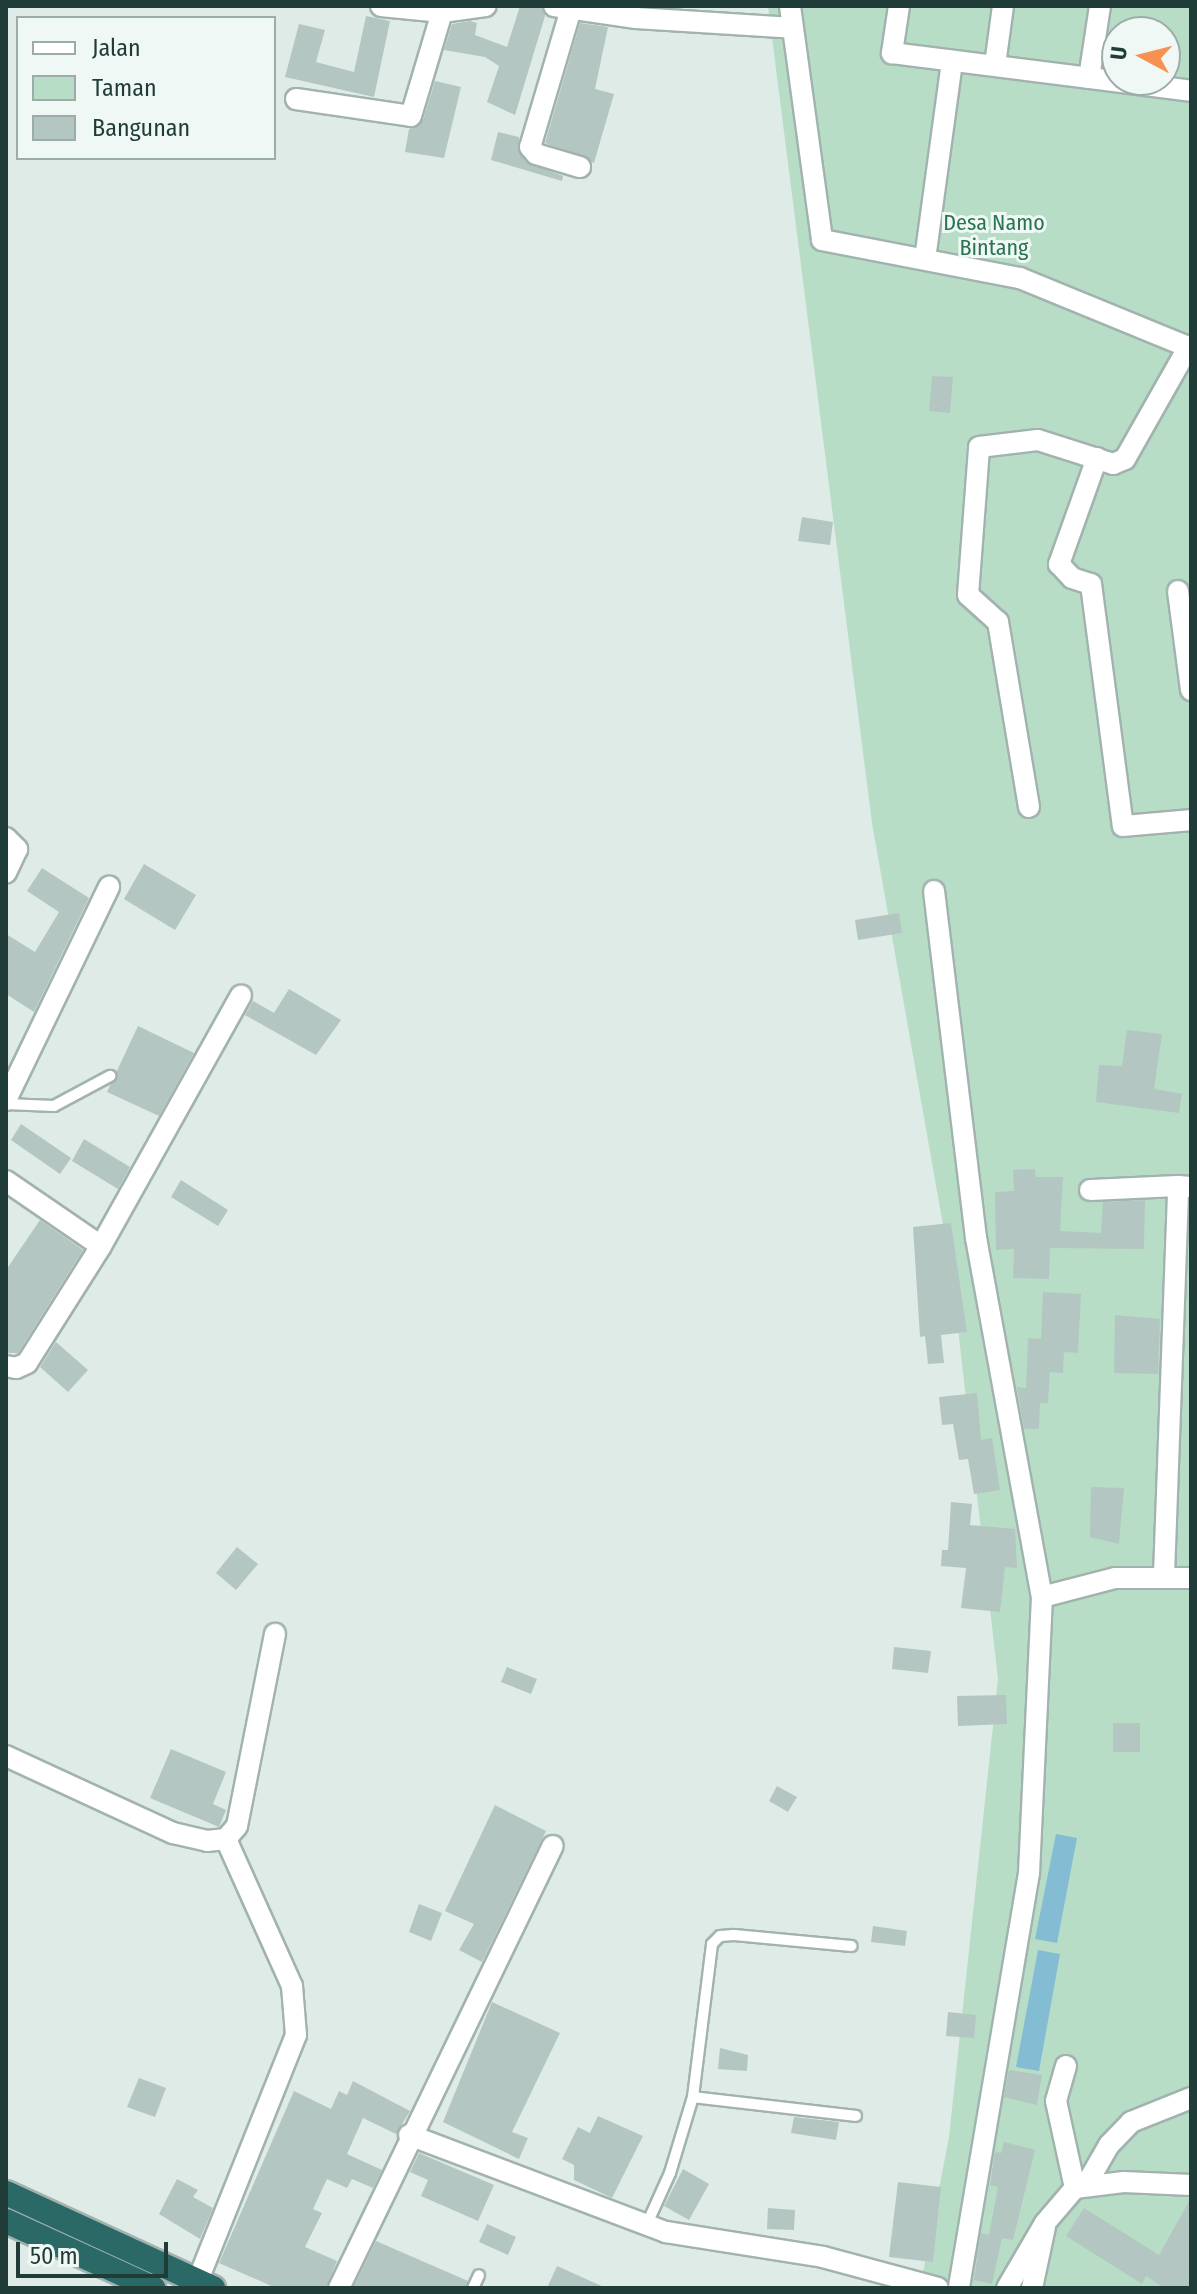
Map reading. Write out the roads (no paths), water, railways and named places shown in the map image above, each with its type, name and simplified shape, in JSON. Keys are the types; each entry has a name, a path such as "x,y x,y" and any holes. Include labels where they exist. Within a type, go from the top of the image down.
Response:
{"highway":[{"path":"6,2193 205,2284"},
{"path":"6,2221 153,2288"}],"street":[{"path":"381,6 442,12 486,6"},
{"path":"790,6 822,240 1020,278 1190,347 1125,459 1113,464 1038,440 979,447 968,595 998,622 1029,807"},
{"path":"899,6 892,53 1089,78 1190,87"},
{"path":"995,65 1003,6"},
{"path":"1089,78 1100,6"},
{"path":"580,167 536,154 530,147 562,8 793,28"},
{"path":"296,99 411,116 442,12"},
{"path":"925,259 952,61"},
{"path":"1097,458 1059,564 1072,578 1091,584 1123,826 1191,820"},
{"path":"1178,591 1191,690"},
{"path":"6,838 17,849 6,873"},
{"path":"6,1102 109,887"},
{"path":"934,891 976,1238 1042,1597 1029,1873 959,2288"},
{"path":"6,1366 27,1363 101,1246 241,996"},
{"path":"6,1181 101,1246"},
{"path":"1090,1190 1185,1186 1164,1575"},
{"path":"1042,1597 1115,1578 1164,1575 1191,1578"},
{"path":"6,1756 173,1833 207,1841 226,1839 237,1826 275,1634"},
{"path":"205,2284 296,2035 292,1986 226,1839"},
{"path":"339,2288 409,2135 553,1846"},
{"path":"1066,2066 1056,2101 1081,2187"},
{"path":"1007,2288 1045,2223 1081,2187 1109,2145 1131,2122 1191,2098"},
{"path":"409,2135 646,2226 823,2257 938,2288"},
{"path":"1081,2187 1191,2185"},
{"path":"1032,2288 1045,2223"}],"lane":[{"path":"6,1102 54,1106 110,1076"},
{"path":"646,2226 670,2173 693,2097 712,1944 720,1936 851,1946"},
{"path":"693,2097 856,2116"},
{"path":"473,2288 479,2275"}],"water":[{"path":"1056,1834 1077,1838 1057,1943 1035,1939"},
{"path":"1038,1950 1060,1954 1039,2071 1016,2067"}],"park label":[{"name":"Desa Namo Bintang","path":"994,234"}]}
